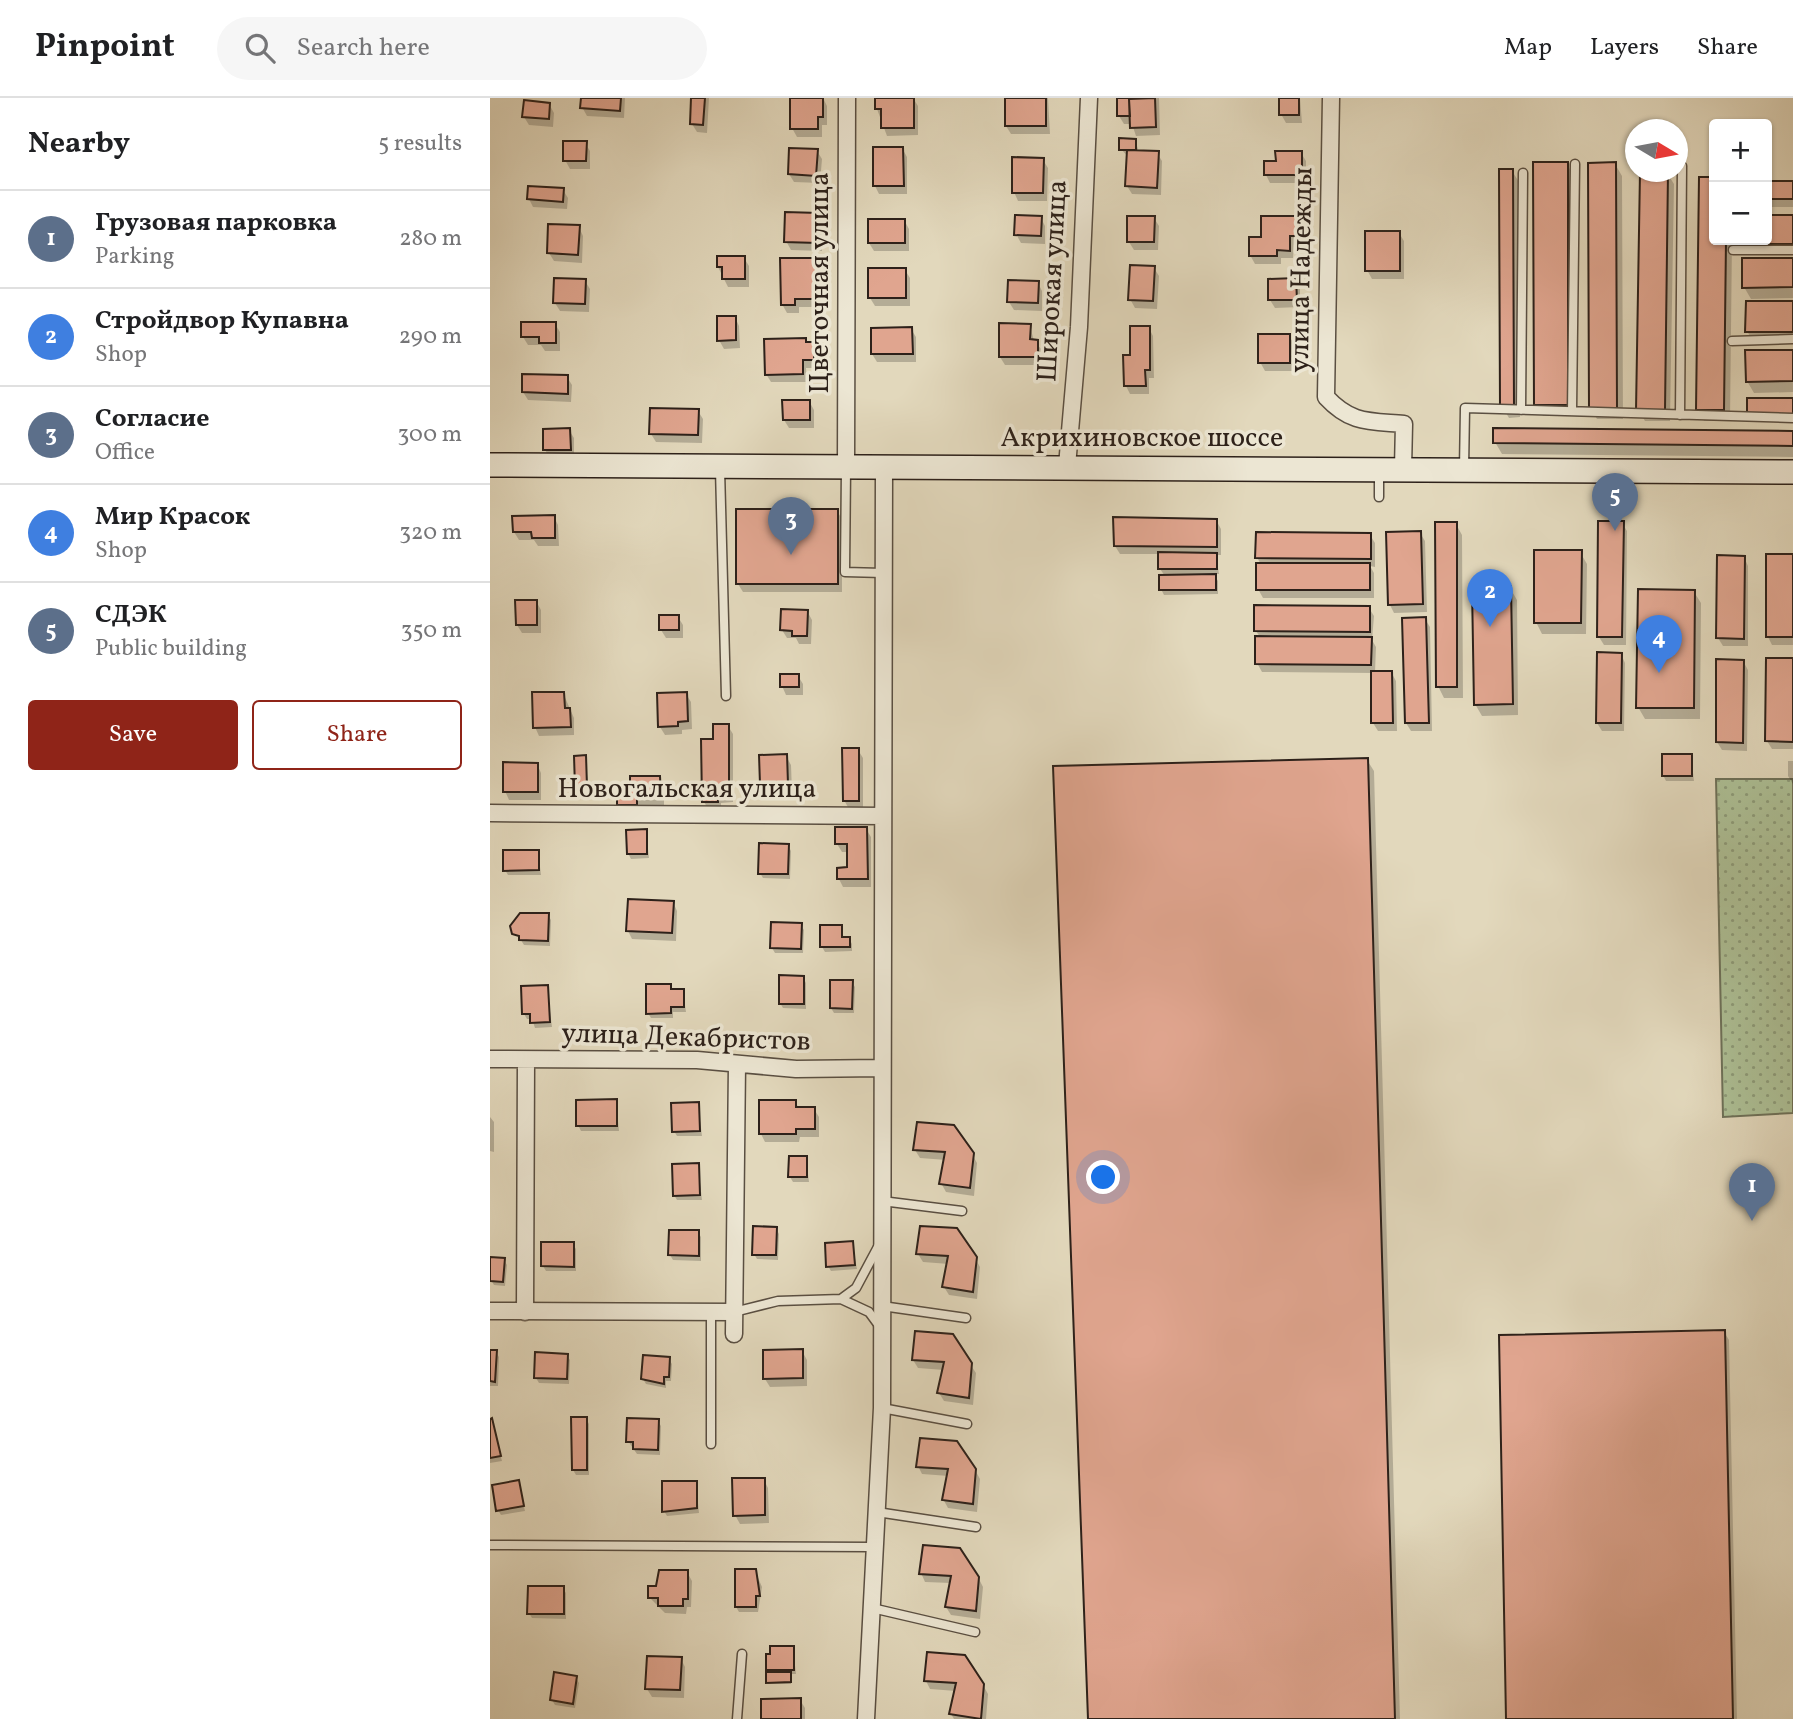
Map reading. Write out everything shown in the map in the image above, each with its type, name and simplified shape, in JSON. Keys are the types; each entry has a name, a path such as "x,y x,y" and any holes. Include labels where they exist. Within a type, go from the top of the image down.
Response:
{"main road":[{"name":"Акрихиновское шоссе","path":"490,465 720,469 1068,467 1793,472"}],"street":[{"name":"Цветочная улица","path":"846,468 847,98"},
{"name":"Широкая улица","path":"1068,467 1079,327 1088,98"},
{"name":"улица Надежды","path":"1331,98 1326,397 1341,413 1359,421 1404,424 1404,468"},
{"path":"866,1719 882,1408 880,1201 884,469"},
{"name":"Новогальская улица","path":"490,813 883,816"},
{"name":"улица Декабристов","path":"490,1059 697,1060 796,1069 881,1068"},
{"path":"525,1312 526,1059"},
{"path":"734,1334 737,1064"},
{"path":"490,1311 734,1312"}],"lane":[{"path":"1572,411 1575,164"},
{"path":"1521,410 1524,173"},
{"path":"1680,415 1682,182"},
{"path":"1733,250 1793,250"},
{"path":"1732,341 1793,339"},
{"path":"1464,469 1465,408 1793,418"},
{"path":"846,468 845,572 883,573"},
{"path":"1379,468 1380,497"},
{"path":"720,469 726,696"},
{"path":"880,1201 962,1211"},
{"path":"841,1299 856,1288 880,1242"},
{"path":"734,1312 778,1301 841,1299 869,1312 880,1326"},
{"path":"880,1306 966,1318"},
{"path":"711,1312 711,1444"},
{"path":"882,1408 967,1424"},
{"path":"877,1513 976,1527"},
{"path":"490,1545 873,1547"},
{"path":"870,1608 975,1632"},
{"path":"737,1719 743,1654"}],"green space":[{"path":"1716,779 1793,779 1793,1113 1723,1117"}],"building":[{"path":"581,98 621,98 620,111 580,108"},
{"path":"691,98 705,98 703,125 690,124"},
{"path":"790,98 823,98 823,117 818,117 818,129 790,129"},
{"path":"875,98 914,98 914,128 881,128 881,109 875,109"},
{"path":"1005,98 1046,98 1046,126 1005,126"},
{"path":"1117,98 1135,98 1129,99 1130,116 1117,116"},
{"path":"1155,98 1156,127 1130,128 1129,99"},
{"path":"1279,98 1299,98 1299,115 1279,115"},
{"path":"524,100 550,103 549,119 522,117"},
{"path":"1119,138 1136,139 1136,150 1119,150"},
{"path":"563,141 587,141 586,161 563,161"},
{"path":"873,147 903,147 904,186 873,186"},
{"path":"789,148 818,149 816,176 788,174"},
{"path":"1127,150 1159,151 1157,188 1125,186"},
{"path":"1275,151 1302,151 1302,175 1264,175 1264,161 1276,161"},
{"path":"1012,157 1044,158 1043,193 1012,193"},
{"path":"1533,162 1568,162 1568,405 1534,405"},
{"path":"1616,162 1617,408 1589,408 1588,163"},
{"path":"1499,169 1513,169 1514,407 1500,407"},
{"path":"1699,177 1709,177 1709,245 1726,245 1724,410 1696,410"},
{"path":"1772,181 1793,181 1793,199 1772,199"},
{"path":"1640,182 1668,182 1665,410 1636,410"},
{"path":"528,186 564,188 563,202 527,199"},
{"path":"785,212 819,213 818,243 784,242"},
{"path":"1015,215 1042,216 1041,236 1014,235"},
{"path":"1772,215 1793,215 1793,244 1772,244"},
{"path":"1127,216 1155,216 1154,242 1127,242"},
{"path":"1261,216 1298,216 1298,236 1290,236 1290,251 1277,250 1277,256 1249,256 1249,237 1261,237"},
{"path":"868,219 905,219 905,243 868,243"},
{"path":"548,224 580,225 578,255 547,253"},
{"path":"1365,231 1400,231 1400,271 1365,271"},
{"path":"717,256 745,256 745,279 722,279 722,267 717,267"},
{"path":"780,258 817,258 817,299 795,299 795,305 781,305"},
{"path":"1742,258 1793,258 1793,287 1742,288"},
{"path":"1130,265 1155,266 1153,301 1128,300"},
{"path":"868,268 906,268 906,298 868,298"},
{"path":"554,278 586,279 585,304 553,303"},
{"path":"1296,278 1297,300 1268,300 1268,279"},
{"path":"1008,280 1039,281 1038,303 1007,302"},
{"path":"1746,301 1793,301 1793,332 1745,332"},
{"path":"717,316 736,316 736,340 717,341"},
{"path":"521,322 556,322 556,343 539,343 539,337 521,337"},
{"path":"999,323 1031,324 1030,339 1038,340 1038,357 999,357"},
{"path":"1130,326 1150,326 1150,370 1145,370 1146,386 1124,386 1123,355 1130,355"},
{"path":"912,327 913,354 871,354 871,328"},
{"path":"1258,334 1290,334 1290,363 1258,363"},
{"path":"806,338 806,342 814,342 814,360 803,360 803,374 765,375 764,339"},
{"path":"1745,350 1793,350 1793,381 1746,382"},
{"path":"522,374 568,375 568,394 522,392"},
{"path":"1747,398 1793,398 1793,414 1747,414"},
{"path":"782,400 810,400 810,420 783,420"},
{"path":"650,408 699,409 698,435 649,434"},
{"path":"570,428 571,450 543,450 543,429"},
{"path":"1493,428 1793,431 1793,446 1493,443"},
{"path":"736,509 838,509 838,584 736,584"},
{"path":"555,515 555,538 532,538 531,532 513,532 512,516"},
{"path":"1113,517 1217,519 1217,547 1114,546"},
{"path":"1598,521 1624,521 1622,637 1597,637"},
{"path":"1435,522 1457,522 1457,687 1436,687"},
{"path":"1421,531 1423,604 1388,605 1386,532"},
{"path":"1256,532 1371,533 1371,559 1255,558"},
{"path":"1534,550 1582,550 1581,623 1534,623"},
{"path":"1158,552 1217,553 1217,569 1158,569"},
{"path":"1766,554 1793,554 1793,637 1766,637"},
{"path":"1717,555 1745,556 1744,639 1716,638"},
{"path":"1256,563 1370,563 1370,590 1256,590"},
{"path":"1216,574 1216,590 1159,590 1159,575"},
{"path":"1511,586 1513,704 1474,705 1472,587"},
{"path":"1638,589 1695,590 1694,708 1636,708"},
{"path":"515,600 537,600 537,625 516,625"},
{"path":"1254,605 1370,606 1370,632 1254,631"},
{"path":"781,609 808,610 807,636 792,636 792,631 780,630"},
{"path":"659,615 679,615 679,630 659,630"},
{"path":"1426,617 1429,723 1405,723 1402,618"},
{"path":"1255,636 1372,637 1371,665 1255,664"},
{"path":"1597,652 1622,653 1621,723 1596,723"},
{"path":"1766,658 1793,658 1793,742 1765,741"},
{"path":"1716,659 1744,660 1743,743 1716,742"},
{"path":"1371,671 1392,671 1393,723 1371,723"},
{"path":"780,674 799,674 799,687 780,687"},
{"path":"532,692 564,692 565,708 570,708 571,727 533,728"},
{"path":"687,692 688,721 678,722 678,726 658,727 657,693"},
{"path":"713,724 729,724 729,795 718,795 718,802 702,802 701,739 713,739"},
{"path":"842,748 859,748 859,801 843,801"},
{"path":"787,754 788,784 760,784 759,755"},
{"path":"1662,754 1692,754 1692,776 1662,776"},
{"path":"586,755 587,787 575,787 574,756"},
{"path":"1368,758 1395,1719 1088,1719 1053,766"},
{"path":"503,762 538,763 538,792 503,792"},
{"path":"630,776 660,776 661,798 637,798 637,805 617,805 617,786 630,786"},
{"path":"835,827 867,827 868,879 837,879 837,868 847,867 847,844 835,844"},
{"path":"647,829 647,854 627,854 626,830"},
{"path":"759,843 789,844 788,874 758,874"},
{"path":"503,850 539,850 539,870 503,871"},
{"path":"628,899 674,901 672,933 626,931"},
{"path":"520,913 549,913 548,941 519,940 519,936 512,934 510,926"},
{"path":"771,922 802,923 801,949 770,948"},
{"path":"820,925 842,925 842,937 850,937 850,947 820,947"},
{"path":"779,975 804,976 804,1004 779,1004"},
{"path":"830,980 853,980 852,1009 830,1008"},
{"path":"646,984 671,984 671,989 684,989 684,1007 671,1007 671,1013 646,1014"},
{"path":"548,985 550,1022 530,1023 530,1014 522,1014 521,986"},
{"path":"617,1099 617,1126 576,1126 576,1100"},
{"path":"759,1100 796,1100 796,1107 815,1107 815,1129 796,1129 796,1134 759,1134"},
{"path":"699,1102 700,1131 672,1132 671,1103"},
{"path":"917,1122 954,1125 974,1153 970,1188 939,1184 945,1152 913,1150"},
{"path":"789,1156 807,1156 807,1177 788,1177"},
{"path":"699,1163 700,1195 673,1196 672,1164"},
{"path":"753,1226 777,1227 776,1255 752,1255"},
{"path":"920,1226 957,1228 977,1257 973,1292 942,1287 948,1256 916,1254"},
{"path":"669,1230 699,1230 699,1256 668,1255"},
{"path":"853,1241 855,1265 826,1267 825,1243"},
{"path":"541,1242 574,1242 574,1267 541,1266"},
{"path":"490,1257 505,1258 503,1282 490,1281"},
{"path":"1725,1330 1733,1719 1506,1719 1499,1335"},
{"path":"915,1331 953,1334 972,1363 969,1398 937,1393 944,1362 912,1360"},
{"path":"803,1349 803,1378 763,1379 763,1350"},
{"path":"490,1350 497,1350 495,1382 490,1381"},
{"path":"535,1352 568,1354 567,1379 534,1378"},
{"path":"643,1355 670,1357 669,1377 664,1377 664,1384 641,1379"},
{"path":"571,1417 587,1417 587,1470 572,1470"},
{"path":"492,1418 501,1456 490,1458 490,1419"},
{"path":"627,1418 659,1419 658,1450 633,1449 633,1442 626,1442"},
{"path":"920,1438 957,1441 976,1469 973,1504 942,1500 948,1469 916,1467"},
{"path":"732,1478 765,1478 765,1515 733,1516"},
{"path":"519,1480 524,1506 496,1511 492,1485"},
{"path":"662,1481 697,1481 697,1508 662,1512"},
{"path":"923,1545 960,1548 979,1577 976,1611 945,1607 951,1576 919,1574"},
{"path":"735,1569 756,1569 760,1596 756,1596 756,1607 735,1607"},
{"path":"659,1570 688,1570 688,1599 683,1599 683,1606 658,1606 658,1598 648,1598 648,1586 656,1586"},
{"path":"528,1586 564,1586 564,1614 527,1614"},
{"path":"770,1646 794,1646 794,1670 766,1670 766,1654 770,1654"},
{"path":"927,1652 965,1655 984,1684 981,1719 949,1714 956,1683 924,1681"},
{"path":"647,1656 682,1657 680,1690 645,1689"},
{"path":"554,1672 577,1676 573,1704 550,1700"},
{"path":"766,1672 791,1672 791,1682 766,1683"},
{"path":"801,1698 801,1719 761,1719 761,1699"}],"place":[{"name":"СДЭК","path":"1615,531"},
{"name":"Согласие","path":"791,555"},
{"name":"Стройдвор Купавна","path":"1490,627"},
{"name":"Мир Красок","path":"1659,673"},
{"name":"Грузовая парковка","path":"1752,1221"}]}
